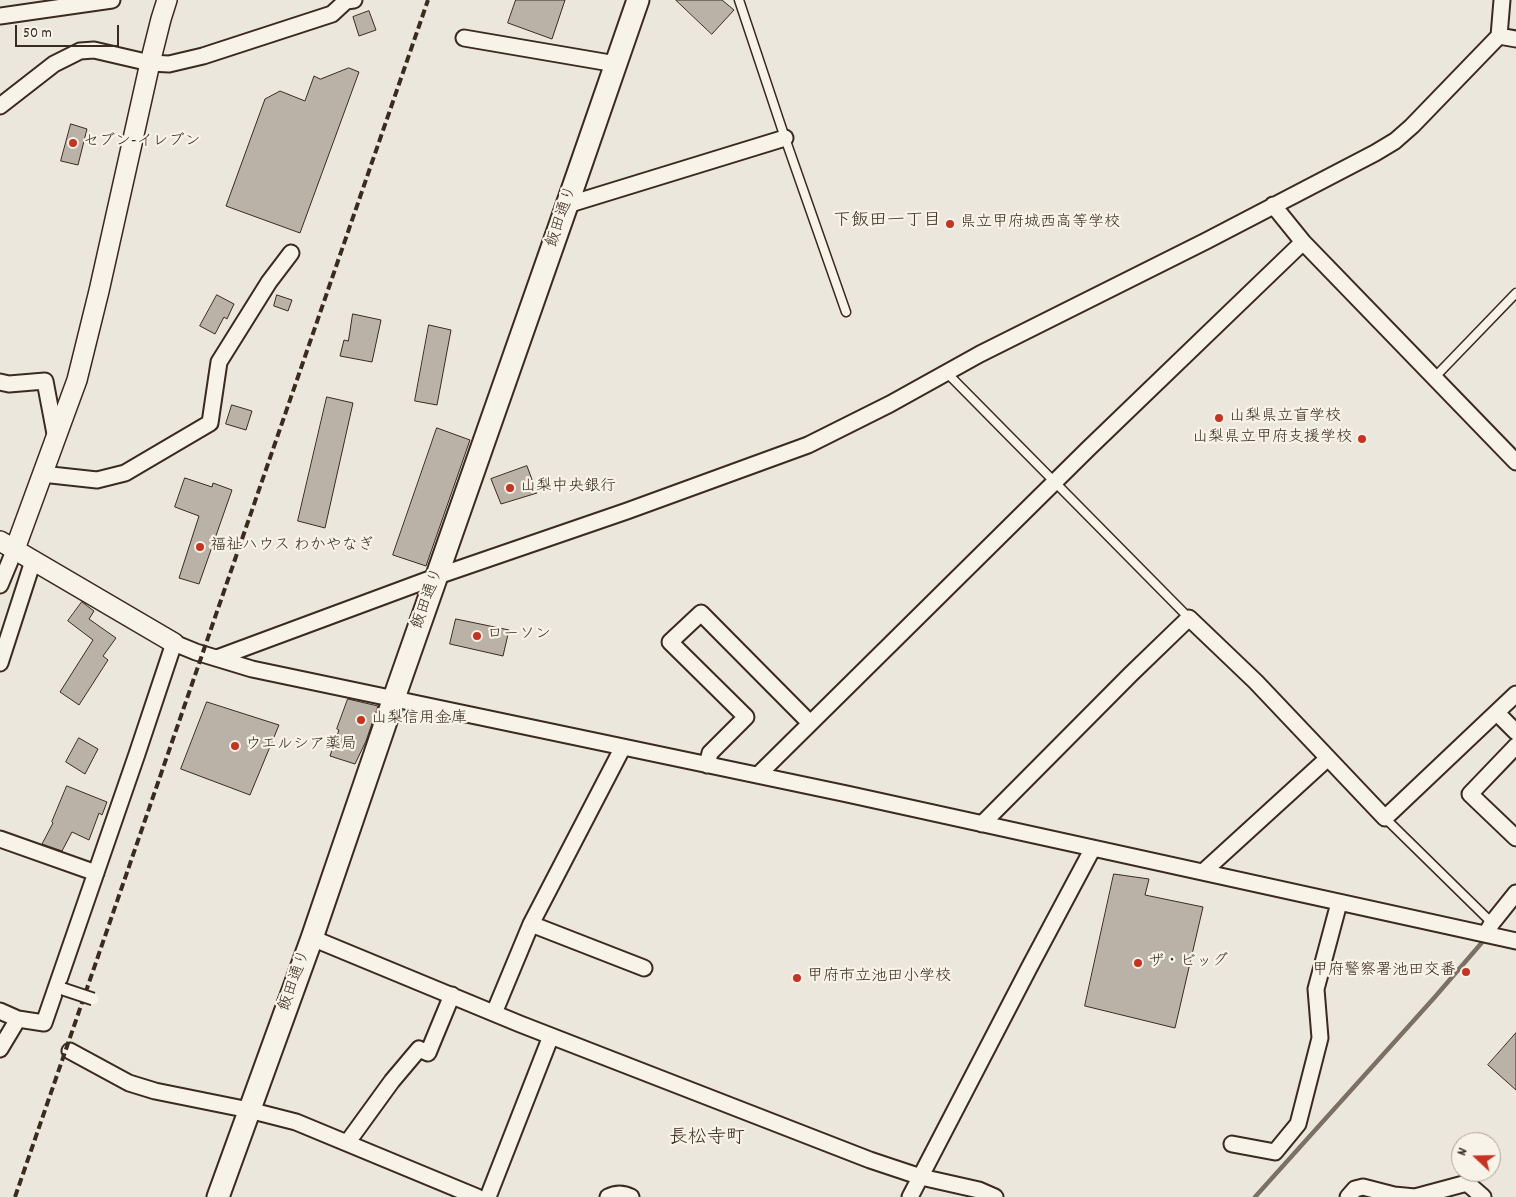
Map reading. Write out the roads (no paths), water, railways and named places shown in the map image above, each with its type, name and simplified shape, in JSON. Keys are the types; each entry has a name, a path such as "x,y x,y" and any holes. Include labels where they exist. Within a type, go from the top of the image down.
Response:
{"main road":[{"name":"飯田通り","path":"218,1197 312,938 638,0"}],"street":[{"path":"0,16 112,0"},
{"path":"0,585 8,545 42,474 79,371 99,291 150,63 167,0"},
{"path":"0,106 54,64 80,51 94,50 150,63 169,64 203,56 332,14 346,1 354,0"},
{"path":"217,658 438,576 628,511 808,446 890,404 980,354 1206,241 1395,141 1412,126 1498,36 1502,0"},
{"path":"1498,36 1516,39"},
{"path":"464,38 616,64"},
{"path":"568,205 785,138"},
{"path":"1273,205 1303,242 1516,462"},
{"path":"758,775 1054,483 1303,242"},
{"path":"42,474 97,480 125,473 210,422 219,362 269,282 291,253"},
{"path":"0,382 9,384 45,381 56,439"},
{"path":"8,545 32,561 84,589 174,643 196,652 252,669 758,775 1339,903 1489,929 1516,941"},
{"path":"0,663 32,561"},
{"path":"707,765 710,753 746,717 670,642 701,613 810,723"},
{"path":"982,824 1189,618 1256,682 1385,818 1516,694"},
{"path":"0,1011 18,1019 44,1023 174,643"},
{"path":"1497,713 1516,732"},
{"path":"1516,746 1470,794 1516,838"},
{"path":"494,1012 531,924 622,747"},
{"path":"1203,872 1328,758"},
{"path":"0,839 96,873"},
{"path":"910,1197 1093,848"},
{"path":"1489,929 1516,893"},
{"path":"1232,1144 1274,1152 1298,1124 1320,1038 1316,989 1339,903"},
{"path":"531,924 644,968"},
{"path":"312,938 551,1036 870,1160 921,1177 979,1190 994,1197"},
{"path":"63,989 93,999"},
{"path":"347,1143 392,1081 419,1050 428,1053 452,996"},
{"path":"0,1049 18,1019"},
{"path":"488,1197 551,1036"},
{"path":"70,1050 129,1083 156,1091 249,1110 296,1122 347,1143 458,1194 477,1197"},
{"path":"1348,1197 1355,1189 1363,1187 1394,1195 1414,1197 1466,1183 1483,1197"},
{"path":"608,1197 613,1194 624,1194 632,1197"}],"lane":[{"path":"740,0 785,138 846,312"},
{"path":"1434,378 1516,293"},
{"path":"947,373 1189,618"},
{"path":"1385,818 1489,929"}],"waterway":[{"path":"1255,1197 1485,939"}],"railway":[{"path":"15,1197 428,0"}],"place":[{"name":"セブン-イレブン","path":"73,143"},
{"name":"県立甲府城西高等学校","path":"950,224"},
{"name":"山梨県立盲学校","path":"1219,418"},
{"name":"山梨県立甲府支援学校","path":"1362,439"},
{"name":"山梨中央銀行","path":"510,488"},
{"name":"福祉ハウス わかやなぎ","path":"200,547"},
{"name":"ローソン","path":"477,636"},
{"name":"山梨信用金庫","path":"361,720"},
{"name":"ウエルシア薬局","path":"235,746"},
{"name":"ザ・ビッグ","path":"1138,963"},
{"name":"甲府警察署池田交番","path":"1466,972"},
{"name":"甲府市立池田小学校","path":"797,978"}],"district":[{"name":"下飯田一丁目","path":"887,223"},
{"name":"長松寺町","path":"707,1139"}]}
